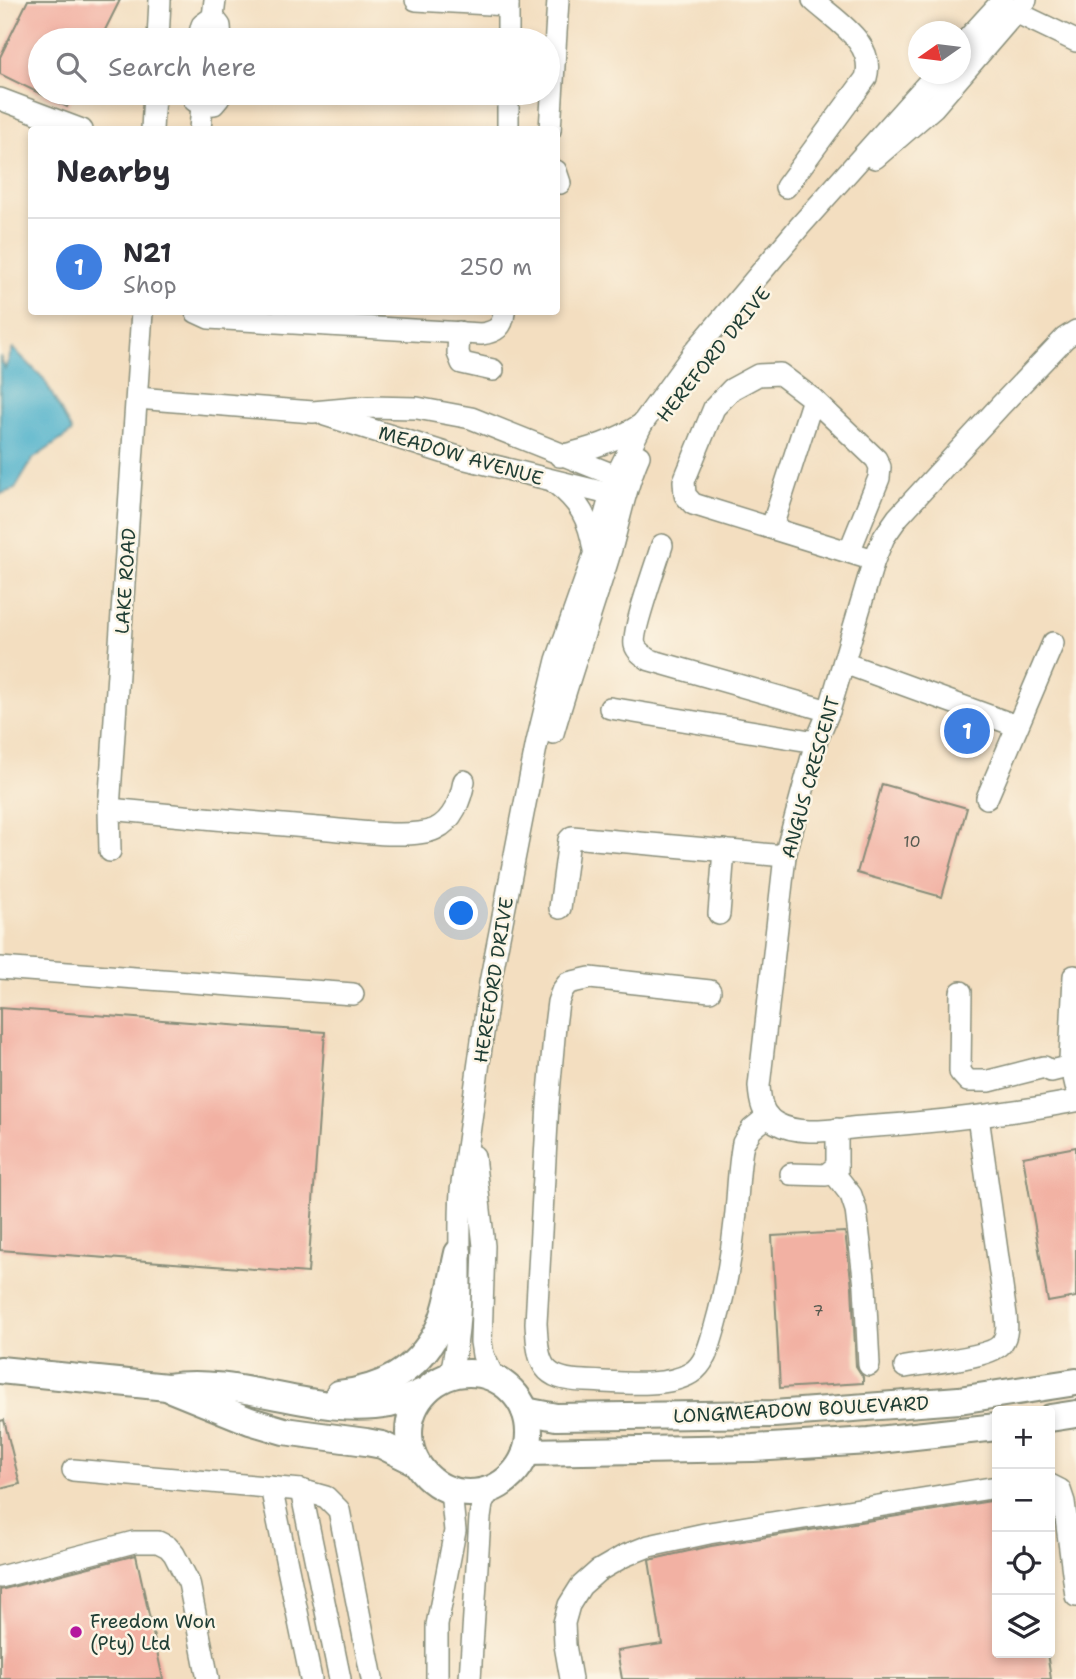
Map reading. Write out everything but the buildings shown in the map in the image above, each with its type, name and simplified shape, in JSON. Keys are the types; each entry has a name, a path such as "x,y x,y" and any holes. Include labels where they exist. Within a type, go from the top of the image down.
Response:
{"main road":[{"path":"274,1395 333,1395 365,1391 388,1382 403,1371 423,1352 437,1332 458,1253"},
{"path":"0,1370 167,1387 185,1384 216,1386 346,1406 373,1406 397,1402 425,1391 450,1376 480,1374 495,1378 507,1387 518,1398 525,1411 529,1436 526,1452 519,1466 506,1480 489,1490 464,1493 452,1491 425,1474 416,1462 410,1444 409,1425 415,1407 425,1391"},
{"name":"LONGMEADOW BOULEVARD","path":"525,1411 568,1417 774,1414 959,1400 1076,1382"},
{"path":"167,1387 208,1405 272,1427 366,1442 382,1446 416,1462"},
{"path":"1055,1417 1076,1414"},
{"name":"LONGMEADOW BOULEVARD","path":"526,1452 752,1448 869,1441 992,1428"}],"street":[{"path":"159,28 160,0"},
{"path":"416,0 508,2 508,28"},
{"path":"556,28 558,0"},
{"path":"786,187 866,78 870,65 860,41 813,0"},
{"path":"971,38 1011,4 1076,41"},
{"name":"HEREFORD DRIVE","path":"521,828 608,558 619,487 655,424 863,169 934,107 1011,4"},
{"path":"201,28 214,9"},
{"path":"214,9 220,28"},
{"name":"HEREFORD DRIVE","path":"450,1376 459,1334 461,1299 458,1253 461,1191 490,983 537,741 557,660 642,424 695,351 832,189 927,84"},
{"path":"0,99 71,126"},
{"path":"152,126 153,105"},
{"path":"201,126 205,105"},
{"path":"508,105 508,126"},
{"path":"550,126 552,105"},
{"name":"LAKE ROAD","path":"110,851 109,810 142,315"},
{"path":"202,315 209,318 459,332 492,332 503,321 504,315"},
{"name":"ANGUS CRESCENT","path":"768,1116 762,1108 759,1086 785,856 816,742 829,711 874,560 884,537 898,517 1000,405 1065,338 1076,331"},
{"path":"459,332 458,353 462,363 493,370"},
{"path":"849,552 878,478 880,467 876,459 813,399 780,374 758,375 732,389 714,408 684,481 685,495 693,503 874,560"},
{"name":"MEADOW AVENUE","path":"137,398 313,412 368,407 417,408 471,418 585,465 619,487"},
{"path":"772,527 813,399"},
{"name":"MEADOW AVENUE","path":"313,412 458,457 552,481 619,487"},
{"path":"560,456 607,443 642,424"},
{"path":"552,481 572,496 580,508 591,534 594,555"},
{"path":"662,545 635,631 635,647 641,654 650,660 829,711"},
{"path":"987,798 1053,643"},
{"path":"844,663 1017,726"},
{"path":"610,708 816,742"},
{"path":"109,810 340,830 420,833 435,829 447,821 461,795 464,781"},
{"path":"560,908 569,840 572,837 785,856"},
{"path":"719,914 724,850"},
{"path":"0,968 353,994"},
{"path":"710,991 590,978 568,983 562,991 555,1026 548,1104 536,1323 540,1355 551,1374 558,1378 650,1382 682,1377 700,1365 708,1350 726,1288 743,1143 752,1129 768,1116 776,1123 802,1131 978,1117 1068,1102 1066,1074 1074,976"},
{"path":"961,992 960,1072 968,1081 989,1082 1044,1067 1066,1074"},
{"path":"905,1367 988,1352 1002,1345 1005,1338 1006,1315 978,1117"},
{"path":"837,1129 837,1177 851,1195 856,1210 865,1286 869,1365"},
{"name":"HEREFORD DRIVE","path":"471,1133 484,1246 481,1342 483,1355 495,1378"},
{"path":"791,1174 826,1175 837,1166"},
{"path":"73,1470 301,1490 326,1497 339,1510 372,1679"},
{"path":"271,1487 311,1679"},
{"path":"571,1679 564,1623 569,1605 581,1586 624,1556 649,1546 709,1533 992,1488"},
{"path":"1055,1488 1060,1490 1065,1502 1076,1596"},
{"path":"301,1490 340,1679"},
{"path":"470,1679 480,1518 482,1504 489,1490"},
{"path":"437,1679 438,1625 455,1531 452,1491"},
{"path":"0,1577 146,1541 158,1542 167,1547 182,1567 189,1583 208,1679"},
{"path":"438,1625 473,1629"}],"water":[{"path":"13,348 44,379 72,432 33,459 15,489 0,494 0,356 5,369"}],"place":[{"name":"N21","path":"967,731"},
{"name":"Freedom Won (Pty) Ltd","path":"76,1632"}]}
